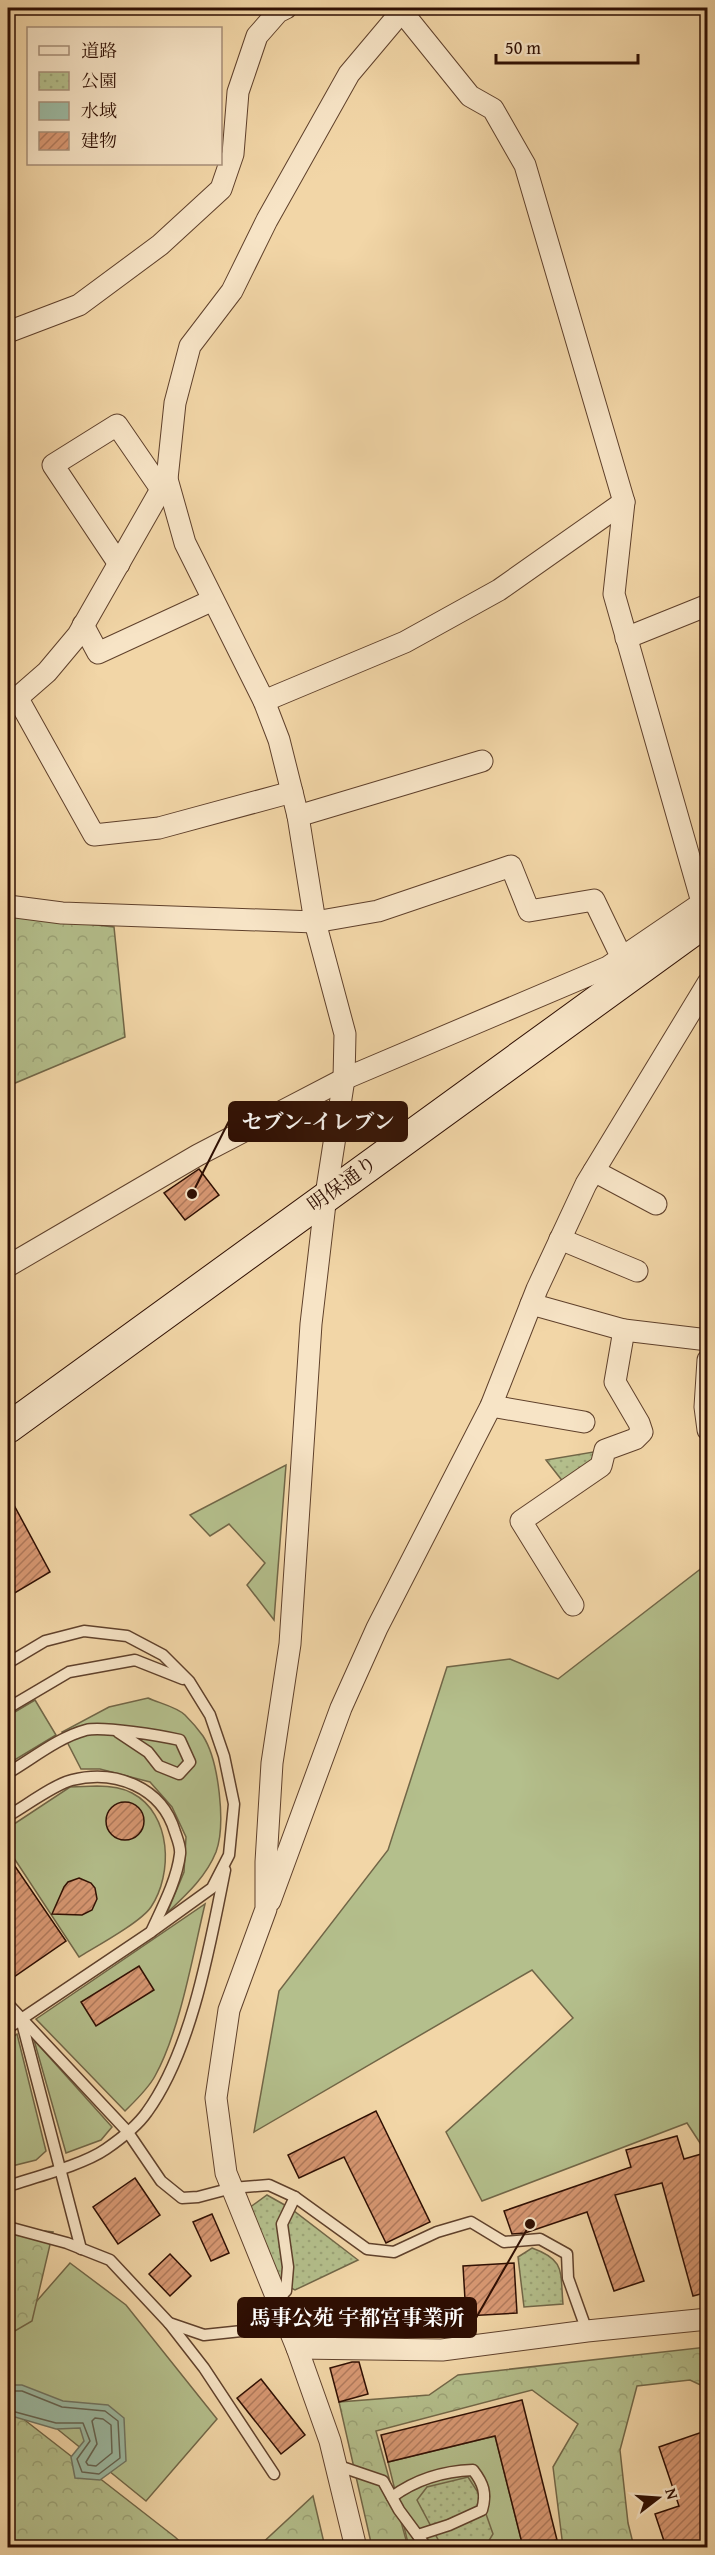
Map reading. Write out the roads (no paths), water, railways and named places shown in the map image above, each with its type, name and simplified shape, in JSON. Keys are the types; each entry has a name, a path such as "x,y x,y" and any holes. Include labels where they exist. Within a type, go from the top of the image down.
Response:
{"street":[{"path":"8,332 79,305 160,246 221,189 233,154 237,92 257,36 278,12 286,8"},
{"path":"8,1266 198,1155 344,1079 608,968 622,958 706,913 614,594 624,502 525,165 493,109 470,96 400,9 349,74 267,220 232,291 190,346 175,404 164,484 78,635 47,672 12,702 94,835 159,828 292,792"},
{"path":"118,564 53,465 117,425 164,484 185,543 264,701 279,740 298,816 315,922 345,1034 344,1079 326,1195 311,1324 290,1644 272,1763 266,1862 266,1909"},
{"path":"264,701 405,642 499,590 624,502"},
{"path":"83,625 98,653 213,600"},
{"path":"626,638 708,605"},
{"path":"298,816 482,761"},
{"path":"8,906 62,913 315,922 378,911 511,866 529,910 594,900 622,958"},
{"name":"明保通り","path":"8,1428 706,913"},
{"path":"356,2547 330,2441 289,2326 226,2173 216,2098 229,2010 266,1909 284,1868 340,1708 377,1628 491,1406 531,1304 594,1171 708,983"},
{"path":"594,1171 656,1204"},
{"path":"560,1239 637,1271"},
{"path":"531,1304 624,1330 708,1340"},
{"path":"573,1605 521,1521 601,1466 605,1450 635,1438 642,1432 615,1382 624,1330"},
{"path":"708,1360 705,1407 708,1430"},
{"path":"491,1406 584,1422"},
{"path":"297,2348 442,2350 587,2331 708,2319"}],"lane":[{"path":"8,1663 45,1641 84,1631 127,1636 163,1655 189,1681 210,1715 224,1756 234,1804 228,1855 203,1976 173,2066 146,2114 105,2150 59,2170 8,2186"},
{"path":"8,1708 69,1672 135,1660 189,1681"},
{"path":"8,1773 62,1741 88,1730 157,1734 180,1740 190,1762 179,1774 159,1766 148,1752 118,1732"},
{"path":"8,1816 69,1780 93,1777 118,1778 138,1787 163,1804 174,1829 180,1852 167,1897 151,1932"},
{"path":"8,2028 212,1888 228,1855"},
{"path":"8,2004 127,2131 161,2181 182,2198 198,2197 232,2188 269,2185 295,2197 367,2249 394,2252 437,2232 471,2222 504,2242 540,2240 567,2254 568,2278 587,2331"},
{"path":"21,2019 81,2249"},
{"path":"278,2299 286,2291 288,2267 282,2224 295,2197"},
{"path":"8,2227 110,2260 169,2323 204,2368 274,2474"},
{"path":"169,2323 204,2335 289,2326"},
{"path":"336,2465 383,2481 427,2547"},
{"path":"392,2497 407,2486 454,2470 473,2470 483,2484 485,2502 482,2510 449,2525 418,2535"}],"water":[{"path":"8,2385 22,2385 63,2401 108,2405 124,2418 126,2461 100,2480 75,2478 71,2457 84,2441 80,2428 56,2429 8,2415"}],"place":[{"name":"セブン-イレブン","path":"192,1194"},
{"name":"馬事公苑 宇都宮事業所","path":"530,2224"}]}
